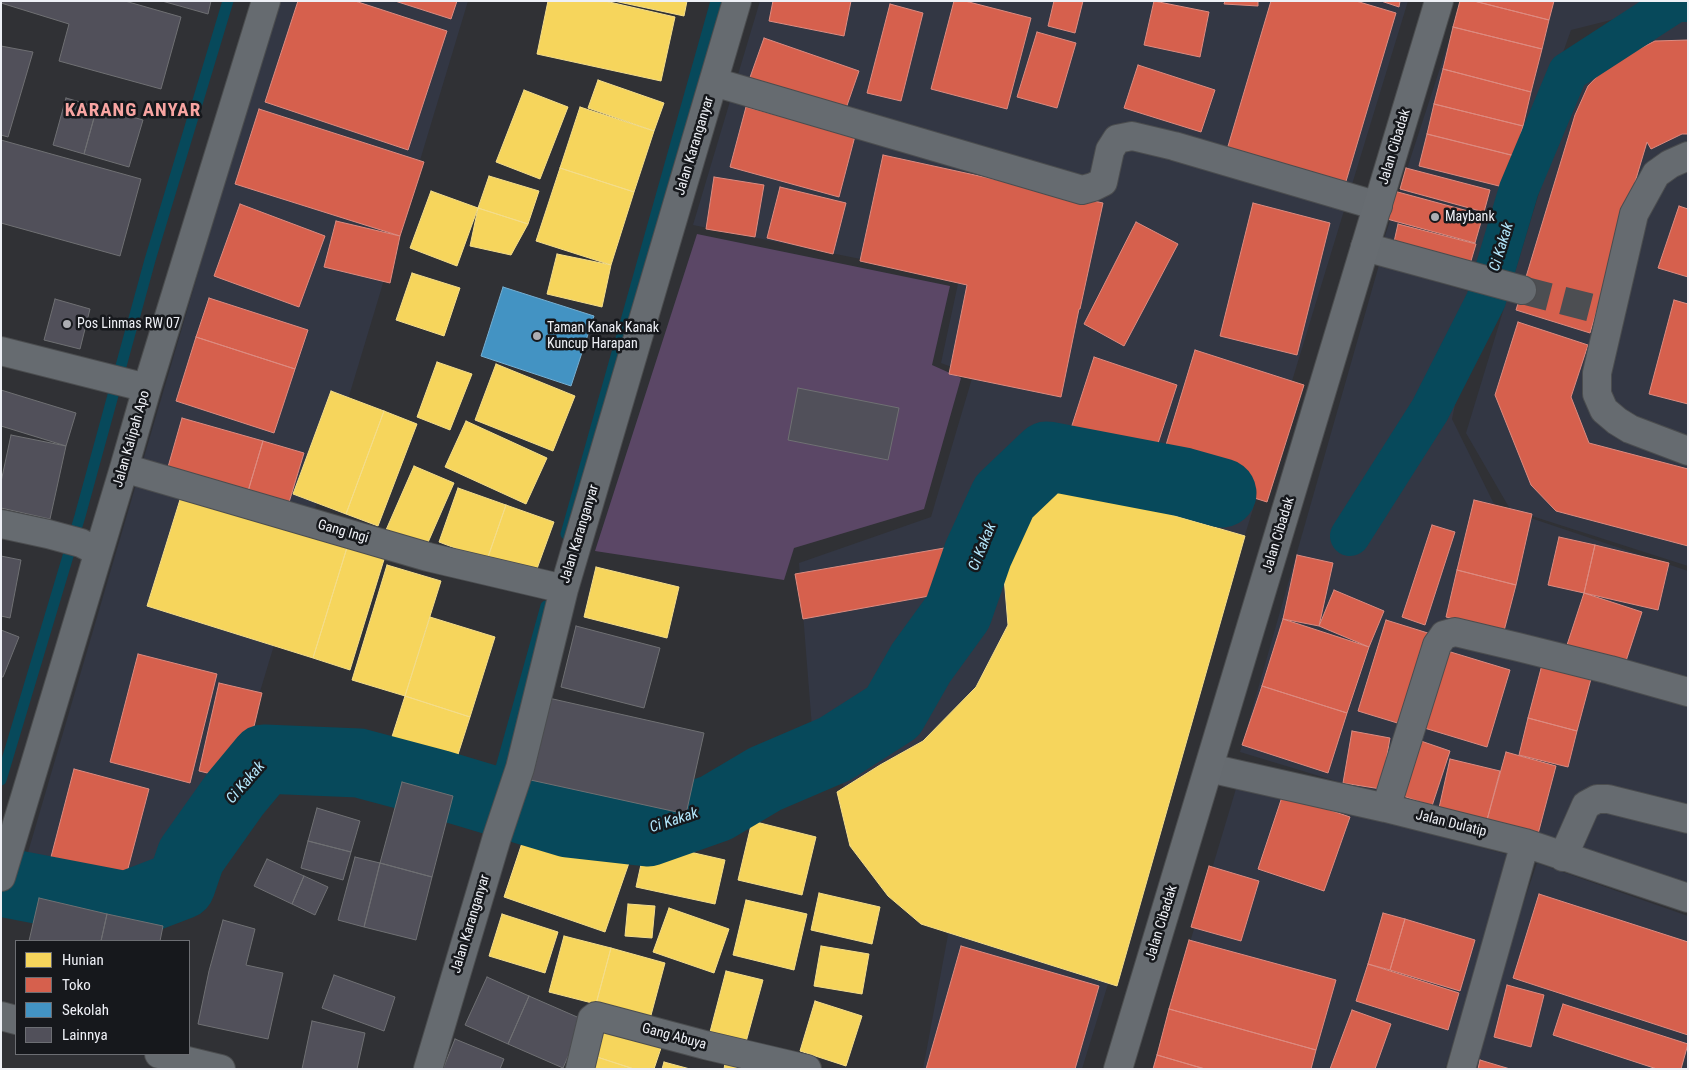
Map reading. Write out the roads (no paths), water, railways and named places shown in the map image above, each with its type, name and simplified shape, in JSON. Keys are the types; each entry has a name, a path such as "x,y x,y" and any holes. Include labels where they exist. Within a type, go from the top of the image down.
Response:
{"main road":[{"name":"Jalan Cibadak","path":"1118,1069 1439,1"}],"street":[{"name":"Jalan Kalipah Apo","path":"1,877 12,844 90,547 124,468 126,382 266,1"},
{"name":"Jalan Karanganyar","path":"428,1069 497,837 520,768 564,589 737,1"},
{"path":"714,82 1082,190 1103,182 1110,150 1117,139 1132,136 1174,146 1378,206"},
{"path":"1688,156 1670,164 1656,174 1646,189 1634,214 1603,311 1597,373 1597,394 1604,410 1617,422 1630,430 1688,451"},
{"path":"1365,247 1510,287"},
{"path":"1,352 126,382"},
{"name":"Gang Ingi","path":"124,468 428,556 564,589"},
{"path":"1,524 48,534 90,547"},
{"path":"1386,808 1437,645 1444,635 1455,632 1610,670 1688,692"},
{"name":"Jalan Dulatip","path":"1208,768 1386,808 1525,843 1688,898"},
{"path":"1563,857 1586,805 1597,799 1608,799 1688,819"},
{"path":"1461,1069 1525,843"},
{"path":"1,1016 15,1020"},
{"name":"Gang Abuya","path":"580,1069 592,1019 596,1016 705,1045 807,1069"},
{"path":"162,1055 221,1069"}],"waterway":[{"path":"1,780 80,516 150,260 228,1"},
{"path":"566,534 716,1"},
{"name":"Ci Kakak","path":"1350,536 1430,410 1486,300 1519,189 1568,72 1676,2 1688,2"},
{"name":"Ci Kakak","path":"1,882 126,906 181,885 191,856 235,794 264,759 359,763 438,784 568,823 648,832 716,808 765,779 835,749 893,712 921,663 958,612 978,554 1004,497 1047,456 1183,482 1222,493"},
{"path":"492,800 546,606"}],"tunnel":[{"path":"1522,290 1596,309"}],"place":[{"name":"Maybank","path":"1435,217"},
{"name":"Pos Linmas RW 07","path":"67,324"},
{"name":"Taman Kanak Kanak Kuncup Harapan","path":"537,336"}],"district":[{"name":"KARANG ANYAR","path":"133,111"}]}
